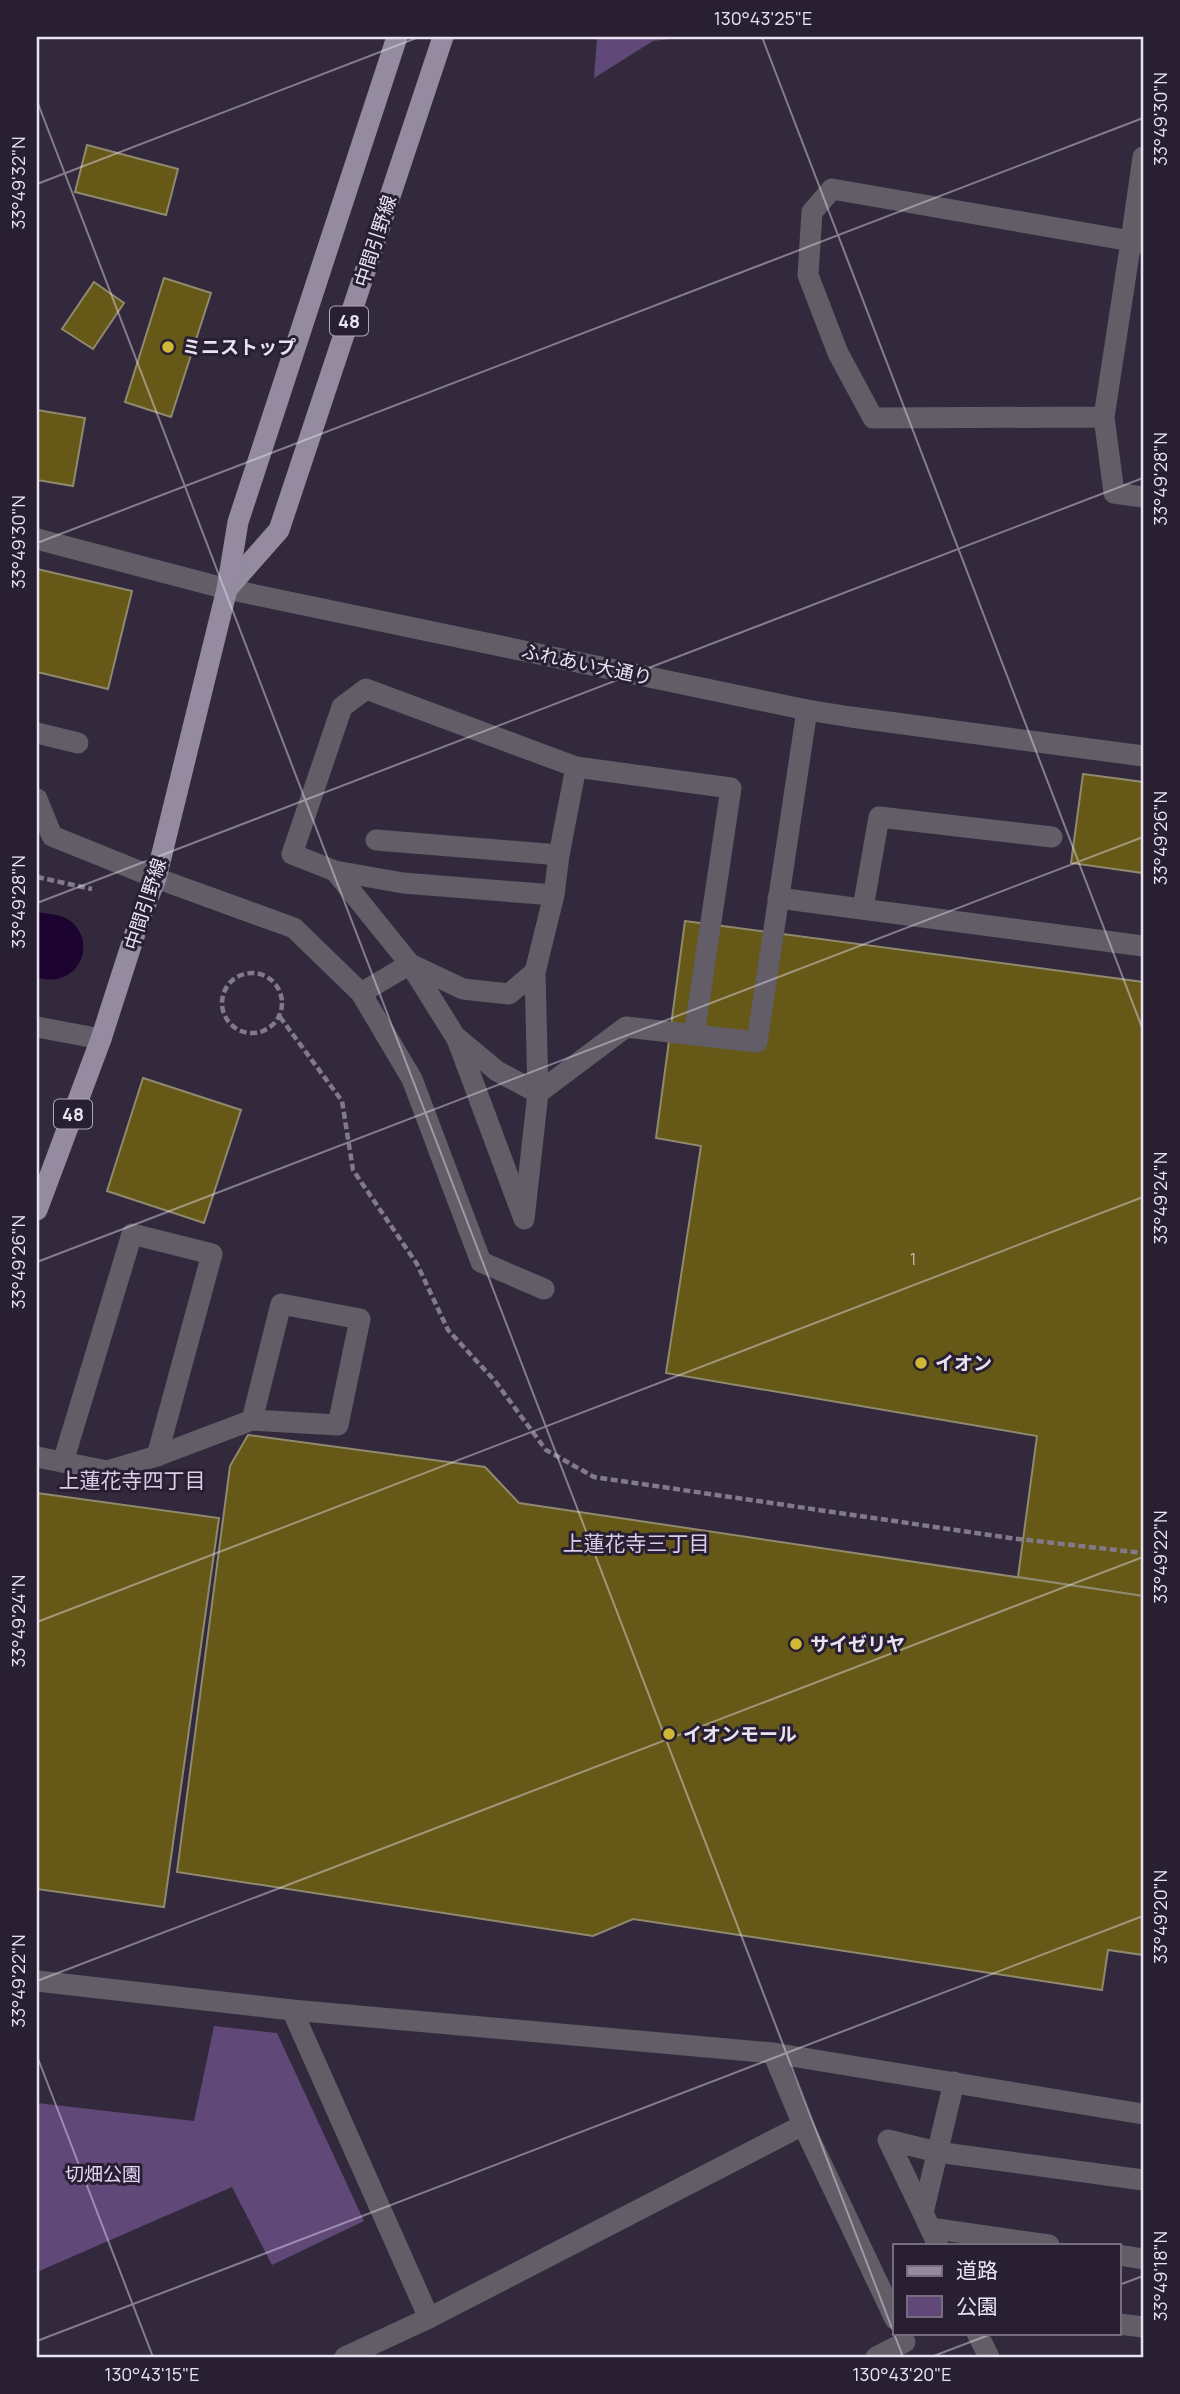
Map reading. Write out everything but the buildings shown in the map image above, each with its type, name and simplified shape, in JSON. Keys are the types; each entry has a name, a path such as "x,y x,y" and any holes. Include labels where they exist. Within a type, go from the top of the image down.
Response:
{"main road":[{"name":"中間引野線","path":"37,1210 101,1039 140,918 156,878 227,589 238,522 397,37"},
{"name":"中間引野線","path":"227,589 279,530 443,37"}],"street":[{"path":"1143,157 1137,242 1104,417 1114,493 1143,497"},
{"path":"1104,417 873,418 838,354 808,275 812,212 832,189 1137,242"},
{"name":"ふれあい大通り","path":"37,538 227,589 807,710 1143,756"},
{"path":"554,895 404,883 335,871 292,854 342,707 366,689 576,767 731,788 694,1035"},
{"path":"538,1093 626,1027 757,1042 807,710"},
{"path":"37,733 78,743"},
{"path":"335,871 410,964 455,1036 524,1219 538,1093 536,972 554,895 576,767"},
{"path":"37,799 52,836 156,878 294,928 360,993 412,1079 481,1262 544,1289"},
{"path":"863,908 879,817 1052,837"},
{"path":"376,840 559,855"},
{"path":"778,898 1143,946"},
{"path":"360,993 410,964"},
{"path":"410,964 463,989 509,994 536,972"},
{"path":"37,1027 101,1039"},
{"path":"455,1036 498,1071 538,1093"},
{"path":"63,1462 131,1234 212,1254 157,1456"},
{"path":"37,1457 107,1471 157,1456 252,1420 338,1425 360,1319 281,1304 252,1420"},
{"path":"37,1981 292,2010 773,2053 1143,2114"},
{"path":"292,2010 429,2318"},
{"path":"773,2053 803,2125 893,2315"},
{"path":"930,2229 937,2152 954,2082"},
{"path":"345,2357 429,2318 803,2125"},
{"path":"930,2229 888,2140 937,2152 1143,2180"},
{"path":"930,2229 1042,2244"},
{"path":"1120,2255 1143,2259"},
{"path":"1120,2324 1143,2327"},
{"path":"978,2334 989,2357"},
{"path":"876,2357 906,2344"}],"path":[{"path":"37,877 92,889"},
{"path":"242,974 265,976 275,983 281,994 283,1005 279,1017 272,1026 262,1032 250,1034 238,1031 223,1013 221,1002 224,990 232,980 242,974"},
{"path":"279,1017 342,1101 353,1170 417,1264 448,1330 495,1381 546,1450 594,1477 1010,1538 1143,1553"}],"green space":[{"path":"597,37 685,37 653,41 594,78"},
{"name":"切畑公園","path":"214,2026 277,2033 364,2221 272,2265 232,2187 37,2272 37,2103 194,2121"}],"waterway":[{"path":"37,945 51,947"}],"place":[{"name":"ミニストップ","path":"168,347"},
{"name":"イオン","path":"921,1363"},
{"name":"サイゼリヤ","path":"796,1644"},
{"name":"イオンモール","path":"669,1734"}],"district":[{"name":"上蓮花寺四丁目","path":"132,1480"},
{"name":"上蓮花寺三丁目","path":"636,1543"}]}
